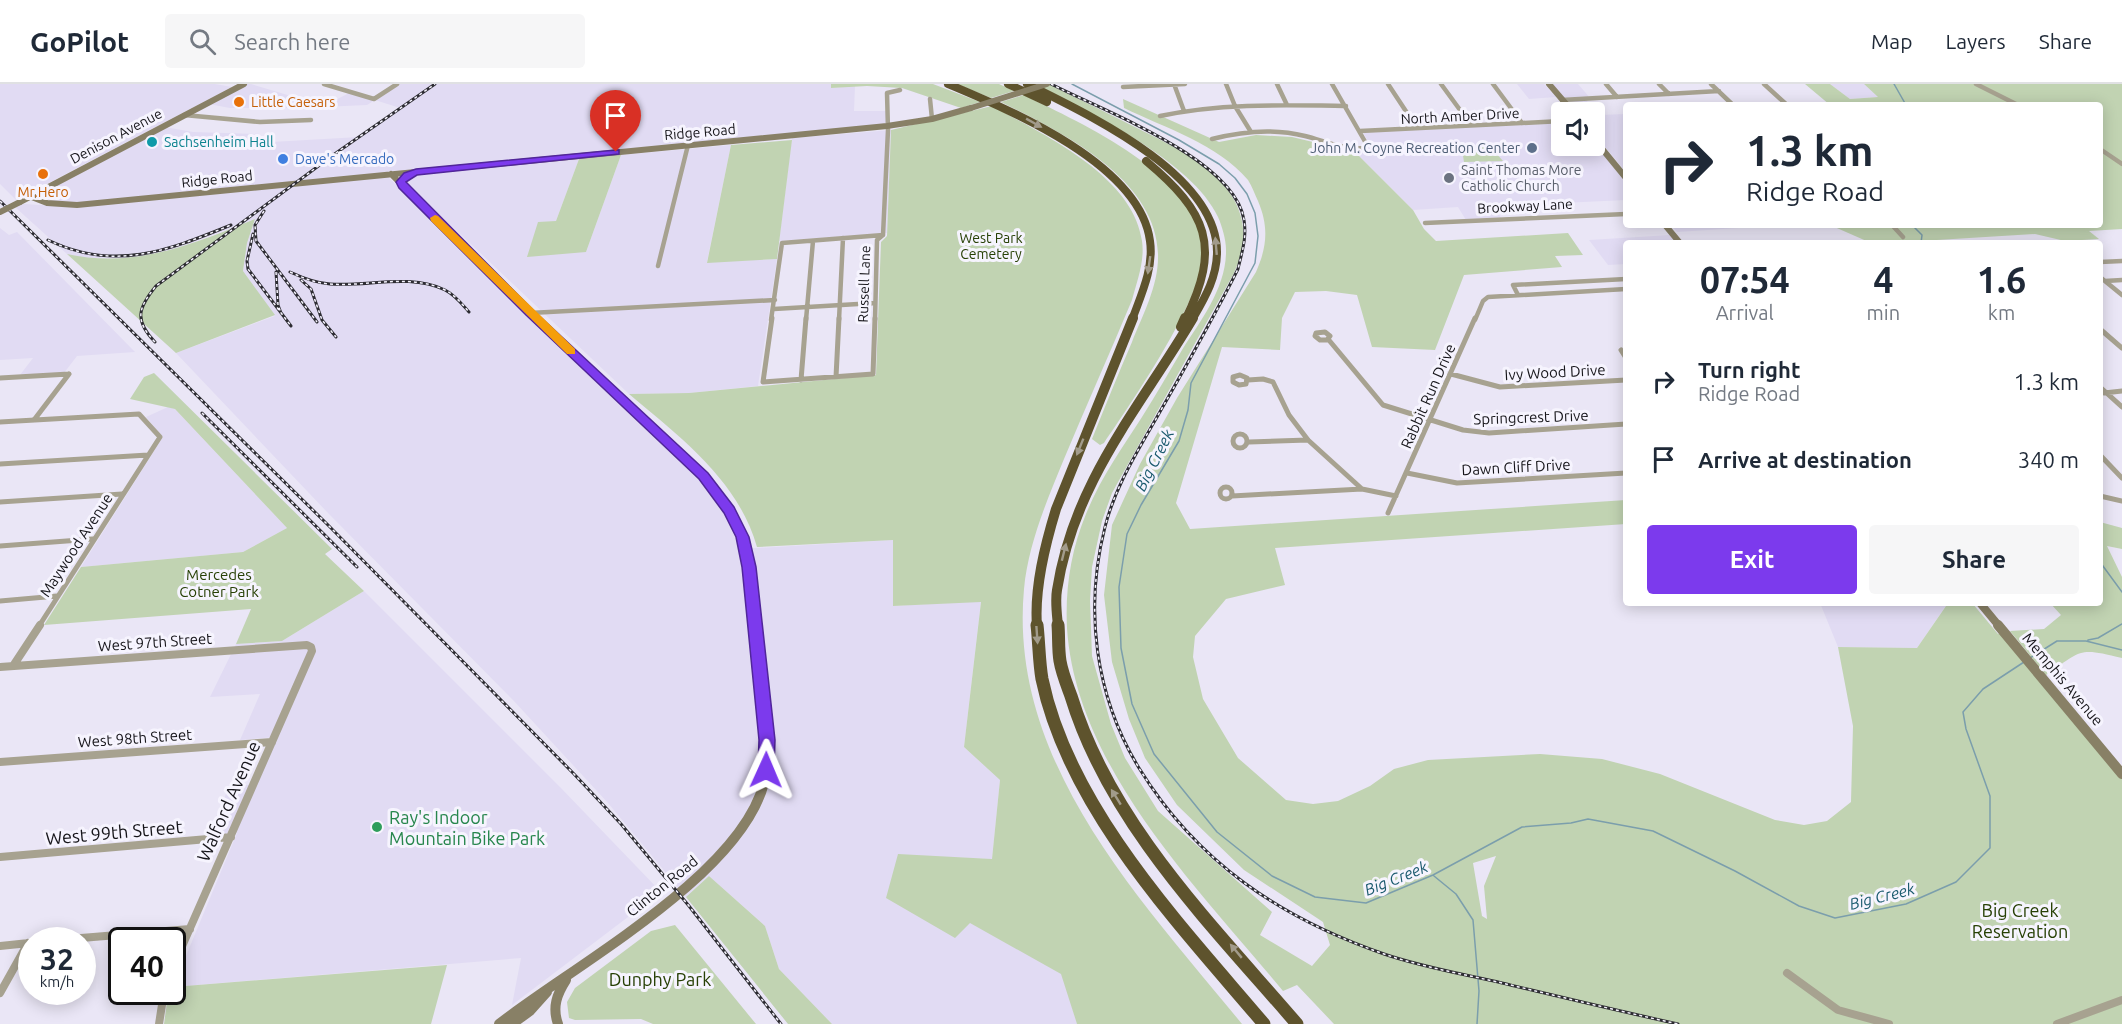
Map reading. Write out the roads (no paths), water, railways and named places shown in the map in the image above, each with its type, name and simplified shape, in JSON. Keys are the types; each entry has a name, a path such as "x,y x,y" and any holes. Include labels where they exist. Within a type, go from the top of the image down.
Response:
{"highway":[{"path":"942,84 982,98"},
{"path":"948,84 1044,129 1094,162 1130,195 1147,226 1151,260 1144,287 1059,501 1045,544 1036,609 1040,666 1060,738 1080,781 1102,819 1155,892 1264,1024"},
{"path":"1008,84 1062,109 1122,144 1175,185 1199,217 1206,247 1204,272 1193,302 1148,391"},
{"path":"1027,84 1096,120 1150,155 1194,194 1212,224 1217,256 1209,289 1193,319 1093,479 1066,541 1059,571 1056,604 1058,646 1065,681 1089,749 1130,819 1172,875 1297,1024"}],"main road":[{"path":"230,84 242,85"},
{"name":"Ridge Road","path":"30,196 47,203 70,205 886,126 932,119 1047,84"},
{"path":"1549,84 1562,100"},
{"name":"Denison Avenue","path":"0,212 242,85"},
{"path":"1605,152 1623,174"},
{"path":"402,186 403,179 416,172"},
{"name":"Clinton Road","path":"391,174 530,313 703,476 729,510 743,537 749,567 767,740 767,761 756,808 731,844 685,889 551,987 530,1011 503,1024"},
{"path":"1668,228 1678,240"},
{"name":"Memphis Avenue","path":"1982,606 2122,774"},
{"path":"558,1024 555,1017 555,1000 568,976"}],"street":[{"path":"324,84 374,99 397,84"},
{"path":"1174,84 1184,111"},
{"path":"1123,87 1185,84"},
{"path":"1226,84 1234,106 1251,132"},
{"path":"1277,84 1287,105"},
{"path":"1212,139 1251,132 1289,133 1342,147 1363,148 1367,145 1332,84"},
{"path":"1388,84 1417,128"},
{"path":"1442,84 1471,125"},
{"path":"1493,84 1522,123"},
{"path":"1606,84 1617,96"},
{"path":"1659,84 1669,94"},
{"path":"1711,84 1730,102"},
{"path":"1764,84 1784,102"},
{"path":"1976,84 2012,102"},
{"name":"Russell Lane","path":"836,377 873,374 877,240 883,235 887,93 900,90"},
{"path":"1562,100 1719,92"},
{"path":"930,99 932,119"},
{"path":"1160,116 1234,106 1346,106"},
{"path":"181,115 260,122 311,120"},
{"name":"North Amber Drive","path":"1360,131 1551,122"},
{"path":"658,266 688,145"},
{"path":"2103,151 2122,164"},
{"name":"Brookway Lane","path":"1425,223 1623,213"},
{"path":"1895,228 1903,237"},
{"path":"843,238 836,377 763,382 782,243 813,241 843,238 883,235"},
{"path":"801,380 813,241"},
{"path":"2103,262 2122,261"},
{"path":"1623,279 1513,285 1518,295 1623,289"},
{"path":"2103,280 2122,280"},
{"path":"1587,281 1594,291"},
{"path":"2103,281 2122,295"},
{"name":"Rabbit Run Drive","path":"1389,513 1483,301 1488,297 1518,295"},
{"path":"530,313 775,300"},
{"path":"774,309 875,303"},
{"path":"2103,331 2122,348"},
{"name":"Springcrest Drive","path":"1328,339 1378,402 1393,410 1477,433 1623,424"},
{"path":"0,378 69,374 34,420 0,422"},
{"name":"Ivy Wood Drive","path":"1451,374 1500,387 1623,380"},
{"path":"1248,380 1270,380 1276,386 1289,415 1308,440 1362,489"},
{"path":"2103,393 2122,391"},
{"path":"2103,393 2122,407"},
{"name":"Maywood Avenue","path":"13,666 160,437 139,414 34,420"},
{"path":"1249,442 1308,440"},
{"path":"0,464 148,455"},
{"path":"2103,458 2122,478"},
{"name":"Dawn Cliff Drive","path":"1407,473 1457,483 1623,473"},
{"path":"1232,496 1362,489 1396,496"},
{"path":"0,502 122,494"},
{"path":"2103,497 2122,501"},
{"path":"0,546 93,539"},
{"path":"0,601 57,596"},
{"name":"West 97th Street","path":"0,667 297,645 311,647"},
{"name":"Walford Avenue","path":"186,938 312,651 311,647"},
{"name":"West 98th Street","path":"0,762 272,742"},
{"name":"West 99th Street","path":"0,857 231,837"},
{"path":"96,937 190,929"},
{"path":"0,946 18,944"},
{"path":"0,993 18,963"},
{"path":"1787,974 1838,1010 1889,1024"},
{"path":"2058,1024 2122,1000"},
{"path":"159,1024 162,1005"}],"waterway":[{"name":"Big Creek","path":"1072,84 1179,140 1219,164 1235,178 1247,194 1255,213 1258,236 1255,263 1191,383 1188,410 1179,441 1141,505 1127,534 1119,587 1121,648 1132,704 1154,754 1217,832 1272,876 1315,897 1366,903 1433,875 1522,827 1571,823 1588,819 1653,831 1735,871 1799,906 1835,918 1906,904 1956,882 1990,848 1990,796 1966,729 1963,712 1983,689 2024,662"},
{"path":"1894,84 1904,102"},
{"path":"1915,228 1922,235 1921,240"},
{"path":"2103,566 2122,592"},
{"path":"2088,640 2098,638 2122,624"},
{"name":"Big Creek","path":"2030,658 2057,641 2086,641 2122,650"},
{"path":"1434,876 1456,894 1473,920 1479,991 1477,1024"}],"railway":[{"path":"155,342 144,327 141,314 145,301 156,286 336,153 435,84"},
{"path":"1051,84 1132,122 1192,157 1217,177 1235,198 1245,226 1238,269 1134,457 1109,512 1105,527 1095,589 1098,651 1103,682 1112,712 1139,768 1162,802 1187,832 1215,859 1244,883 1310,923 1346,940 1413,963 1678,1024"},
{"path":"0,201 328,525 574,774 621,824 689,906 781,1024"},
{"path":"264,211 255,225 256,241 317,322"},
{"path":"48,240 72,250 95,255 118,256 162,250 231,225"},
{"path":"253,234 247,261 248,269 281,312"},
{"path":"276,272 278,305 281,312"},
{"path":"290,272 319,283 403,281 431,285 452,294 469,312"},
{"path":"301,280 311,289 322,320 336,337"},
{"path":"281,312 291,326"},
{"path":"202,413 357,567"}],"place":[{"name":"Little Caesars","path":"239,102"},
{"name":"Sachsenheim Hall","path":"152,142"},
{"name":"John M. Coyne Recreation Center","path":"1532,148"},
{"name":"Dave's Mercado","path":"283,159"},
{"name":"Mr.Hero","path":"43,174"},
{"name":"Saint Thomas More Catholic Church","path":"1449,178"},
{"name":"Ray's Indoor Mountain Bike Park","path":"377,827"}],"park label":[{"name":"West Park Cemetery","path":"991,246"},
{"name":"Mercedes Cotner Park","path":"219,582"},
{"name":"Big Creek Reservation","path":"2020,920"},
{"name":"Dunphy Park","path":"660,979"}]}
